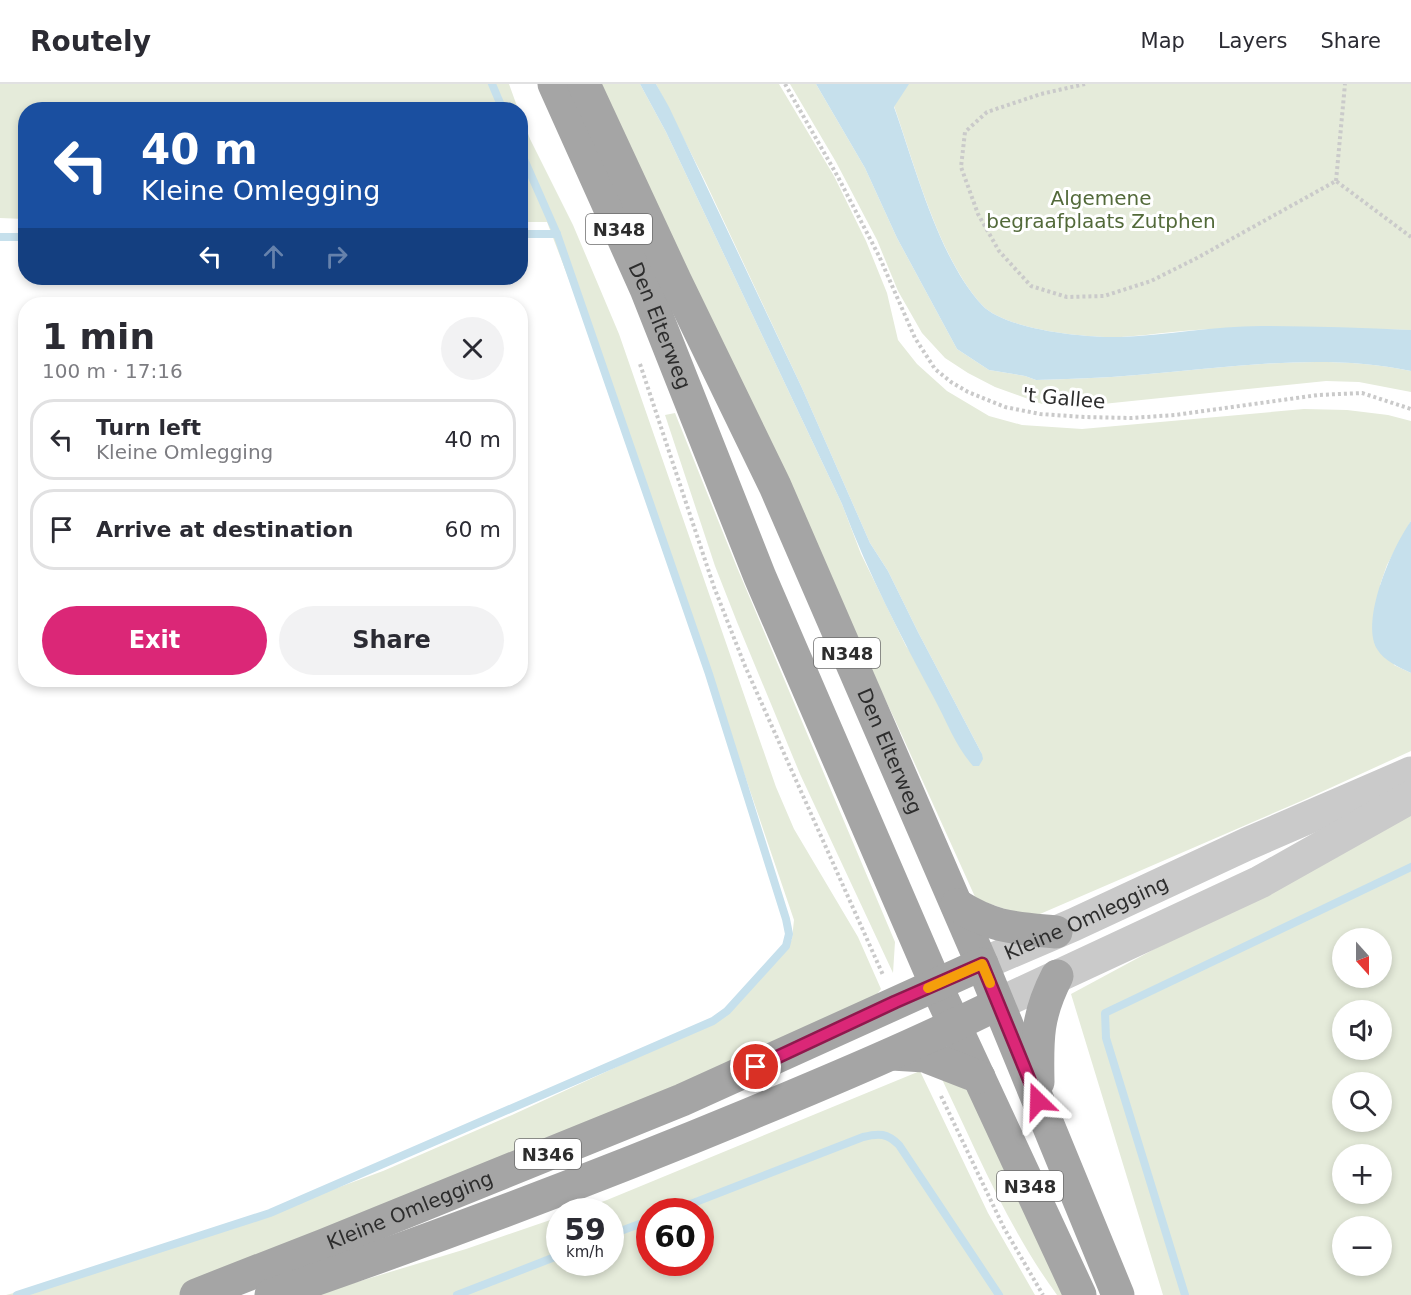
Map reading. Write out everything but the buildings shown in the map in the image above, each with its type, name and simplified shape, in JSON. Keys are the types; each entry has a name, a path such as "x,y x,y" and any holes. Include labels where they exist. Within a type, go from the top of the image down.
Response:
{"main road":[{"name":"Den Elterweg","path":"554,84 646,289 760,577 936,985 1080,1295"},
{"name":"Den Elterweg","path":"584,84 670,270 775,486 957,905 1118,1295"},
{"path":"957,905 991,924 1056,932"},
{"path":"895,1002 910,952 912,926"},
{"name":"Kleine Omlegging","path":"195,1295 682,1100 982,964"},
{"path":"1038,1101 1037,1040 1040,1020 1046,999 1058,976"},
{"name":"Kleine Omlegging","path":"271,1295 437,1238 616,1170 892,1054 998,1004"},
{"path":"892,1054 925,1056 979,1077"}],"street":[{"name":"Kleine Omlegging","path":"982,964 1247,844 1411,773"},
{"name":"Kleine Omlegging","path":"998,1004 1260,882 1411,797"}],"path":[{"name":"'t Gallee","path":"785,84 838,177 879,256 915,338 935,369 968,392 1005,408 1040,414 1084,417 1131,418 1175,415 1317,394 1362,393 1411,409"},
{"path":"1085,84 1041,94 987,112 964,132 962,167 978,214 999,251 1032,286 1067,297 1104,296 1151,281 1336,181"},
{"path":"1336,181 1345,84"},
{"path":"1336,181 1411,237"},
{"name":"Den Elterweg","path":"637,355 745,666 872,951"},
{"path":"941,1096 1004,1228 1043,1295"}],"green space":[{"path":"0,84 509,84 515,102 18,102 18,219 0,218"},
{"path":"593,84 640,84 666,132 842,504 861,554 906,646 982,754 888,571 870,543 802,388 705,181 656,84 779,84 834,176 866,241 887,293 898,340 917,364 947,391 989,416 1022,425 1082,429 1304,409 1347,410 1388,415 1411,421 1411,521 1387,565 1380,585 1394,665 1411,673 1411,751 1040,914 1022,915 976,899 895,720"},
{"path":"790,84 816,84 865,168 897,238 957,349 989,370 1036,380 1124,376 1274,363 1343,363 1377,365 1411,371 1411,392 1359,382 1326,381 1093,405 1042,404 995,387 945,358 922,333 898,291 877,240 836,162"},
{"name":"Algemene begraafplaats Zutphen","path":"907,84 1411,84 1411,330 1208,329 1106,337 1047,331 1009,321 993,314 982,305 953,263 930,210 894,106"},
{"path":"528,134 573,225 619,334 776,787 794,829 858,937 881,989 868,1006 272,1258 179,1295 6,1295 101,1271 187,1243 383,1171 512,1115 660,1047 720,1016 786,950 792,939 794,920 633,447 547,222 528,222"},
{"path":"675,413 736,565 895,942 893,973 800,774 715,566 665,415"},
{"path":"1411,811 1411,1295 1163,1295 1071,994"},
{"path":"920,1071 988,1213 1035,1295 314,1295 466,1249 546,1221 546,1276 624,1276 624,1198 612,1198"},
{"path":"938,1071 974,1095 1074,1295 1057,1295 1039,1269 1007,1214"}],"water":[{"path":"640,84 656,84 669,107 802,388 870,543 888,571 982,754 983,759 979,766 973,766 956,742 897,627 862,554 842,504 666,132"},
{"path":"816,84 909,84 894,107 930,211 953,263 967,286 982,305 993,314 1009,321 1047,331 1106,337 1243,326 1411,330 1411,371 1377,365 1308,362 1112,377 1036,380 989,370 957,349 897,238 865,168"},
{"path":"1411,521 1411,673 1392,663 1377,649 1373,636 1373,620 1381,583 1396,547"}],"waterway":[{"path":"492,84 500,102"},
{"path":"17,1295 270,1213 713,1021 727,1011 786,946 789,934 786,919 709,674 557,234 528,168"},
{"path":"528,234 557,234"},
{"path":"0,237 18,237"},
{"path":"1185,1295 1106,1038 1105,1013 1411,867"},
{"path":"706,1198 863,1137 882,1135 891,1138 899,1145 999,1295"},
{"path":"624,1230 636,1225"},
{"path":"457,1295 546,1260"}],"slow traffic":[{"path":"928,988 982,964 990,983"}],"route":[{"path":"756,1067 982,964 1038,1101"}]}
